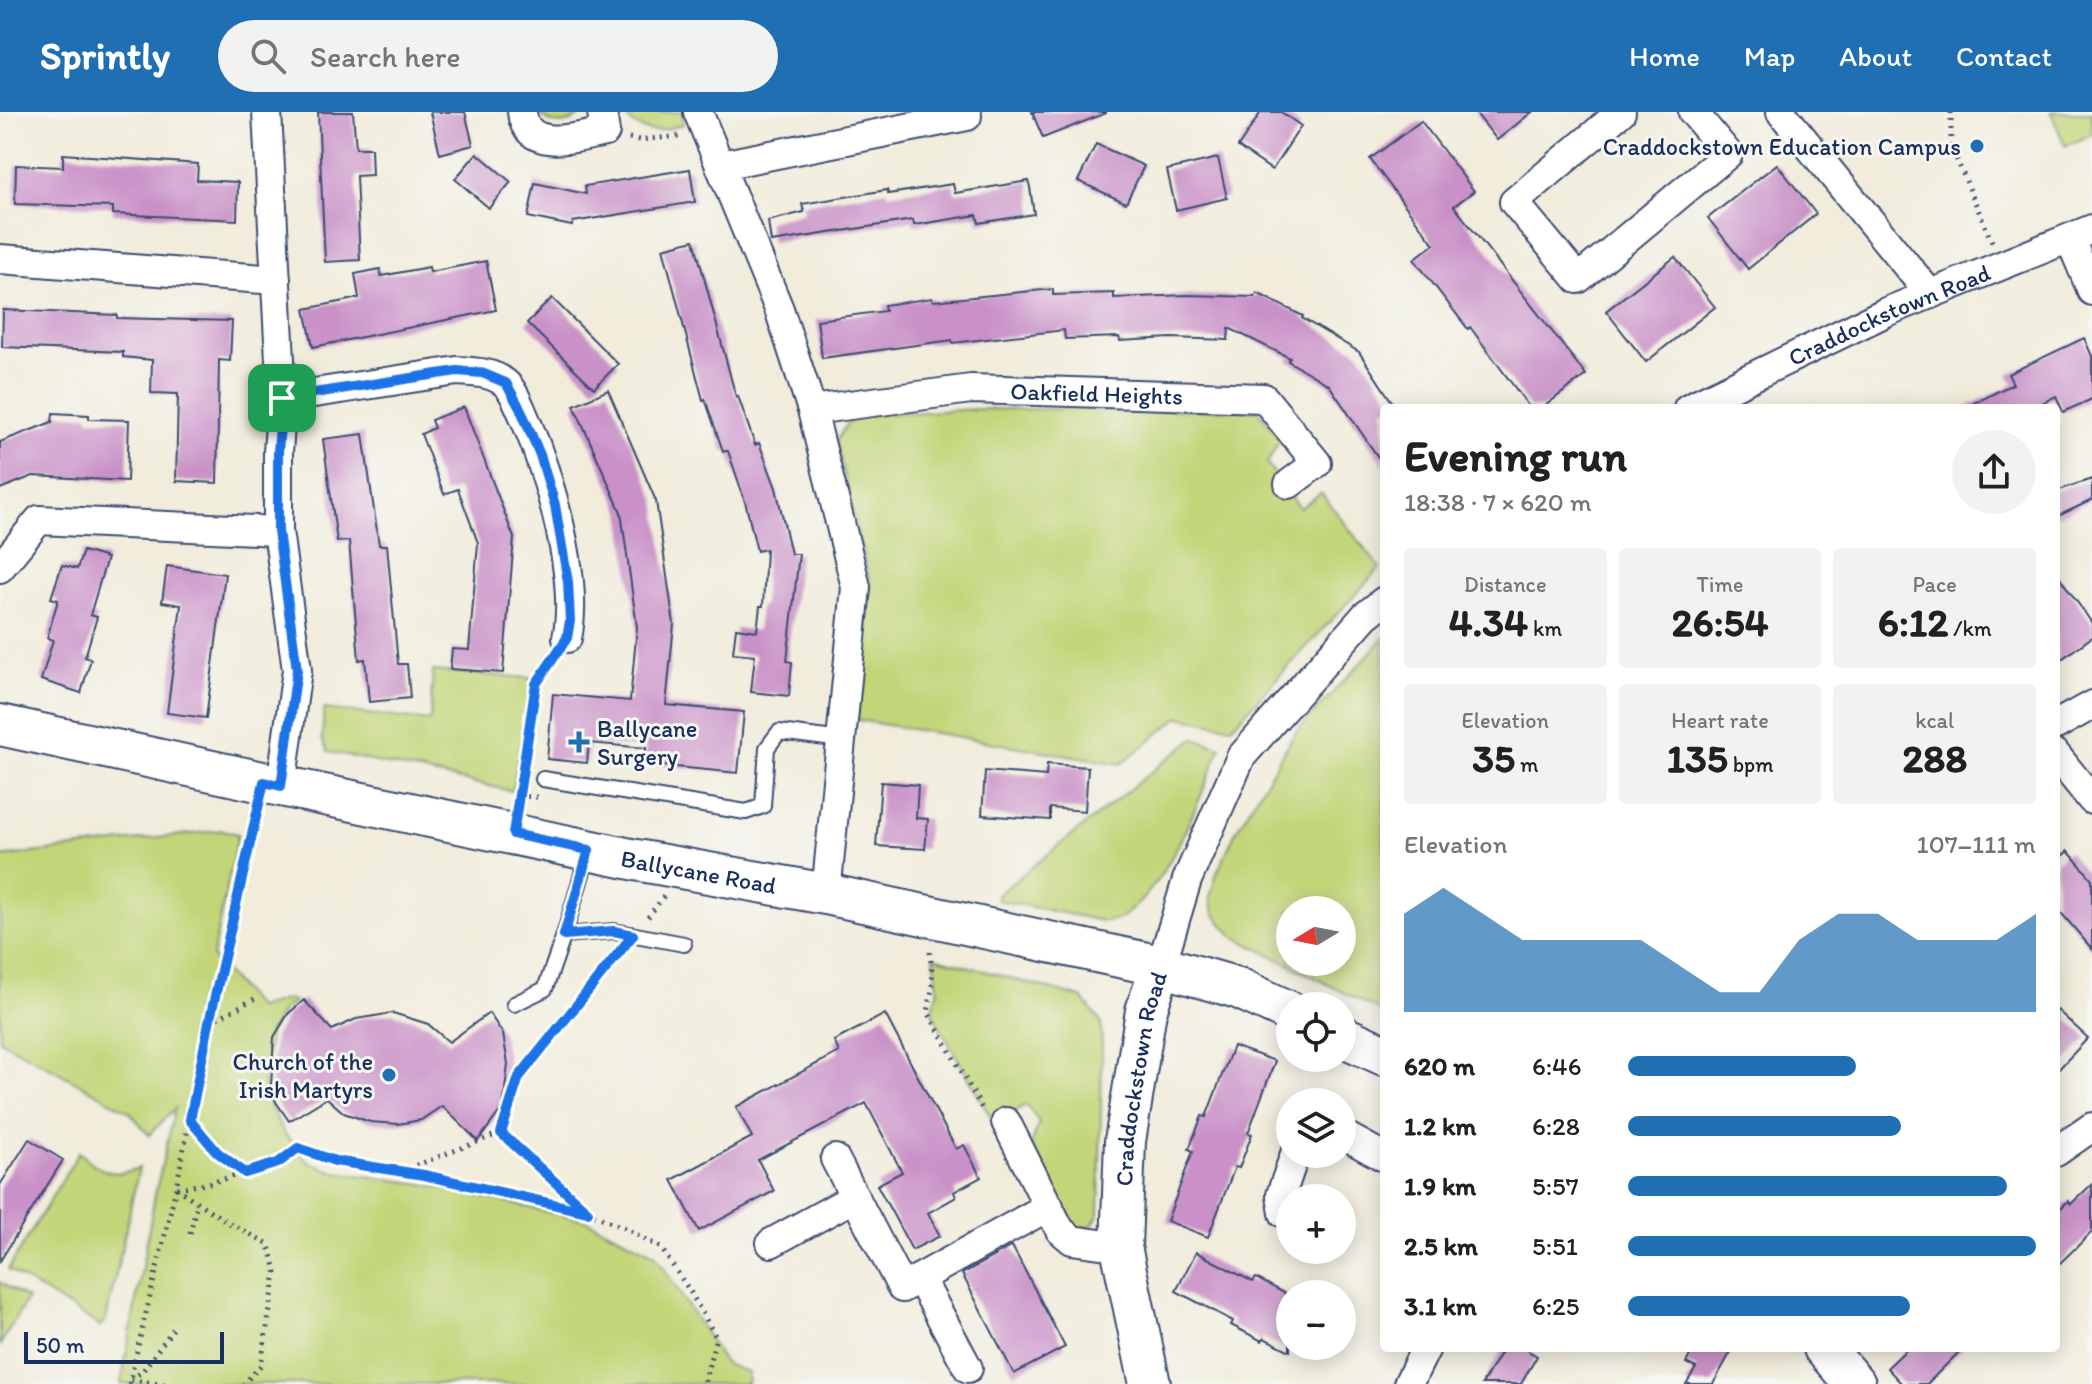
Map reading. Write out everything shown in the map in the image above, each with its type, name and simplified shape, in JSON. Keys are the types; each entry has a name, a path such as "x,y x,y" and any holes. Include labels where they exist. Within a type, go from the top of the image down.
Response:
{"main road":[{"name":"Ballycane Road","path":"0,725 589,850 826,894 1161,966 1238,988 1276,1006"},
{"name":"Craddockstown Road","path":"1150,1384 1121,1247 1125,1141 1146,1011 1161,966"},
{"path":"1356,1042 1380,1053"},
{"path":"1827,1352 1855,1384"}],"street":[{"path":"267,112 282,398 278,531 297,670 272,784"},
{"path":"522,112 523,120 534,136 557,142 603,122"},
{"path":"721,165 967,116 966,112"},
{"path":"1621,112 1514,202 1578,279 1728,154 1697,114"},
{"path":"1781,112 1930,294"},
{"path":"702,123 779,309 812,410 856,587 826,894"},
{"path":"2081,234 2092,291"},
{"name":"Craddockstown Road","path":"1696,404 1872,319 2081,234"},
{"path":"0,259 276,280"},
{"path":"282,398 457,371 482,373 506,383 540,455 555,505 568,582 570,621 567,638"},
{"name":"Oakfield Heights","path":"812,410 971,389 1264,398 1317,463 1289,484"},
{"path":"0,568 39,520 278,531"},
{"name":"Craddockstown Road","path":"1161,966 1187,880 1241,757 1365,616 1380,604"},
{"path":"2060,723 2092,705"},
{"path":"2060,760 2092,800"},
{"path":"1006,1122 1060,1230 1072,1240 1121,1247"},
{"path":"2060,1149 2092,1127"},
{"path":"1356,1142 1380,1155"},
{"path":"835,1159 902,1288 1049,1206"},
{"path":"771,1243 855,1197"},
{"path":"920,1278 968,1368"},
{"path":"1408,1384 1424,1352"}],"lane":[{"path":"543,779 746,812 763,806 767,748 779,732 842,740"},
{"path":"514,1004 545,989 589,850"},
{"path":"564,935 614,931 684,944"}],"path":[{"path":"1951,112 1951,146 2002,265"},
{"path":"603,122 639,140 702,123"},
{"path":"513,834 536,684 567,638"},
{"path":"129,1382 176,1188 209,1023 272,784"},
{"path":"501,1133 519,1077 667,893"},
{"path":"930,952 933,982 928,1012 990,1123 1006,1122"},
{"path":"209,1023 258,997"},
{"path":"190,1120 217,1152 245,1173"},
{"path":"399,1171 501,1133"},
{"path":"501,1133 588,1212"},
{"path":"176,1188 206,1184 278,1163 298,1148 335,1161 399,1171 588,1212 661,1248 716,1337 704,1384"},
{"path":"176,1188 227,1222 267,1243 272,1254 276,1272 261,1365 244,1384"},
{"path":"190,1233 197,1202"},
{"path":"129,1382 142,1372 173,1329"},
{"path":"129,1382 164,1384"}],"green space":[{"path":"538,112 583,112 572,121 560,124 549,121"},
{"path":"622,112 683,112 683,124 649,131 635,125"},
{"path":"2051,112 2092,112 2092,134 2065,146"},
{"path":"976,409 1258,410 1280,439 1267,464 1300,508 1321,493 1380,568 1232,727 1179,717 1121,764 857,720 871,588 836,441 852,416"},
{"path":"1380,642 1380,1011 1356,999 1356,992 1343,992 1311,976 1356,976 1356,896 1276,896 1276,958 1233,936 1214,914 1210,898 1216,875 1236,831 1295,733"},
{"path":"433,671 532,678 512,791 328,752 322,739 324,709 430,721"},
{"path":"1194,738 1221,747 1180,841 1153,886 1137,905 1118,919 1102,921 997,900 997,895"},
{"path":"223,830 238,834 212,957 257,1008 288,999 294,1002 284,1009 269,1033 264,1085 270,1106 284,1133 308,1162 335,1172 423,1184 588,1221 655,1254 725,1364 748,1373 747,1384 121,1384 155,1195 175,1108 149,1135 130,1112 0,1040 0,857"},
{"path":"934,957 1082,998 1101,1022 1099,1214 1091,1227 1078,1228 1066,1219 1031,1146 1039,1122 1026,1105 994,1123 932,1013 938,988"},
{"path":"79,1152 113,1173 139,1168 106,1320 100,1326 8,1270"},
{"path":"0,1282 27,1299 0,1345"}],"building":[{"path":"318,112 353,112 356,148 371,148 372,175 356,176 360,260 325,262"},
{"path":"430,112 465,112 473,145 440,154"},
{"path":"1032,112 1106,112 1106,113 1043,138"},
{"path":"1261,112 1281,112 1301,126 1272,170 1238,147"},
{"path":"1475,112 1532,112 1497,140"},
{"path":"1421,121 1474,191 1454,206 1586,375 1547,404 1527,404 1414,259 1434,244 1370,159"},
{"path":"1096,144 1144,166 1126,203 1078,181"},
{"path":"477,153 511,182 489,208 455,179"},
{"path":"63,154 198,164 197,180 238,182 237,220 113,214 113,207 15,204 16,165 63,167"},
{"path":"1218,158 1227,198 1176,210 1167,170"},
{"path":"1777,164 1816,214 1748,269 1708,218"},
{"path":"690,169 695,202 573,222 572,226 528,217 535,183 586,194 585,186"},
{"path":"1029,181 1034,214 979,223 977,215 914,225 913,220 771,242 768,221 804,212 802,204 887,190 888,194 953,184 955,193"},
{"path":"694,240 736,397 755,445 759,443 776,488 791,554 799,554 787,661 792,662 789,696 751,692 755,655 733,653 736,628 757,631 760,606 763,606 766,549 757,551 745,501 728,451 723,451 703,400 663,248"},
{"path":"1675,257 1715,307 1646,362 1606,311"},
{"path":"486,261 496,310 313,347 305,309 359,298 355,274 380,269 381,276 429,267 430,272"},
{"path":"1053,289 1053,295 1114,293 1114,298 1188,295 1255,297 1257,293 1303,316 1359,352 1393,404 1380,404 1380,460 1329,385 1288,361 1290,358 1229,328 1228,340 1065,339 1064,330 953,343 952,340 822,358 817,320 885,311 884,305 932,298 933,301"},
{"path":"552,298 618,364 594,388 527,323"},
{"path":"3,310 117,315 117,318 232,321 230,361 219,360 217,483 176,481 178,394 151,393 152,360 123,357 123,352 2,347"},
{"path":"2084,338 2092,356 2092,399 2063,412 2056,396 2040,404 1972,404 2013,384 2008,374"},
{"path":"608,390 656,501 674,624 666,705 744,712 738,773 645,764 646,748 589,743 587,763 547,759 553,694 630,701 637,627 621,512 574,405"},
{"path":"464,407 514,538 503,673 450,669 452,649 469,650 478,543 458,489 444,494 421,434 434,428 431,420"},
{"path":"53,413 89,415 89,419 129,420 127,481 33,476 0,489 0,442 52,422"},
{"path":"363,434 379,545 387,545 398,664 407,664 410,698 369,702 365,659 359,660 349,541 337,542 323,439"},
{"path":"2092,479 2092,500 2060,515 2060,490"},
{"path":"83,551 107,558 90,615 97,617 85,657 91,659 81,693 41,680 53,640 47,638 58,600 51,598 62,565 77,569"},
{"path":"167,566 225,574 206,718 167,713 181,605 162,602"},
{"path":"2060,578 2092,623 2092,637 2060,660"},
{"path":"1047,764 1088,767 1085,811 1050,808 1050,820 982,815 985,771 1046,776"},
{"path":"881,782 918,785 916,818 928,819 925,849 876,846"},
{"path":"2068,851 2092,879 2092,949 2060,912 2060,858"},
{"name":"Church of the Irish Martyrs","path":"304,1000 332,1030 356,1019 393,1013 428,1024 449,1042 489,1013 503,1034 508,1064 503,1107 478,1141 442,1106 421,1120 398,1124 370,1122 344,1113 327,1098 289,1121 276,1102 271,1086 274,1037 288,1014"},
{"path":"2060,1013 2088,1038 2060,1068"},
{"path":"885,1014 956,1149 964,1145 981,1177 954,1192 956,1197 928,1213 940,1236 912,1250 877,1185 902,1172 866,1103 758,1160 774,1191 699,1231 672,1180 752,1137 736,1107 839,1052 834,1041"},
{"path":"1233,1046 1275,1061 1248,1133 1252,1134 1239,1168 1235,1167 1208,1237 1167,1221 1193,1151 1189,1149 1202,1116 1206,1117"},
{"path":"29,1139 63,1160 0,1261 0,1185"},
{"path":"2092,1184 2092,1232 2060,1263 2060,1209 2068,1201 2071,1204"},
{"path":"1012,1246 1065,1347 1014,1374 962,1274"},
{"path":"1196,1252 1253,1282 1256,1278 1276,1289 1276,1344 1264,1338 1262,1341 1231,1325 1233,1321 1176,1291"},
{"path":"1501,1352 1530,1352 1537,1356 1521,1384 1482,1384"},
{"path":"1692,1352 1731,1352 1713,1384 1686,1384 1696,1368 1686,1363"},
{"path":"1904,1352 1959,1352 1927,1384 1902,1384 1887,1368"}],"place":[{"name":"Craddockstown Education Campus","path":"1977,146"},
{"name":"Ballycane Surgery","path":"579,742"},
{"name":"Church of the Irish Martyrs","path":"389,1075"}],"route":[{"path":"457,371 482,373 506,383 540,455 555,505 568,582 570,621 567,638 536,684 513,834 589,850 564,935 614,931 633,935 519,1077 501,1133 588,1212 424,1175 335,1161 298,1148 278,1163 245,1173 217,1152 190,1120 264,782 281,786 297,670 278,531 282,398 457,371"}]}
